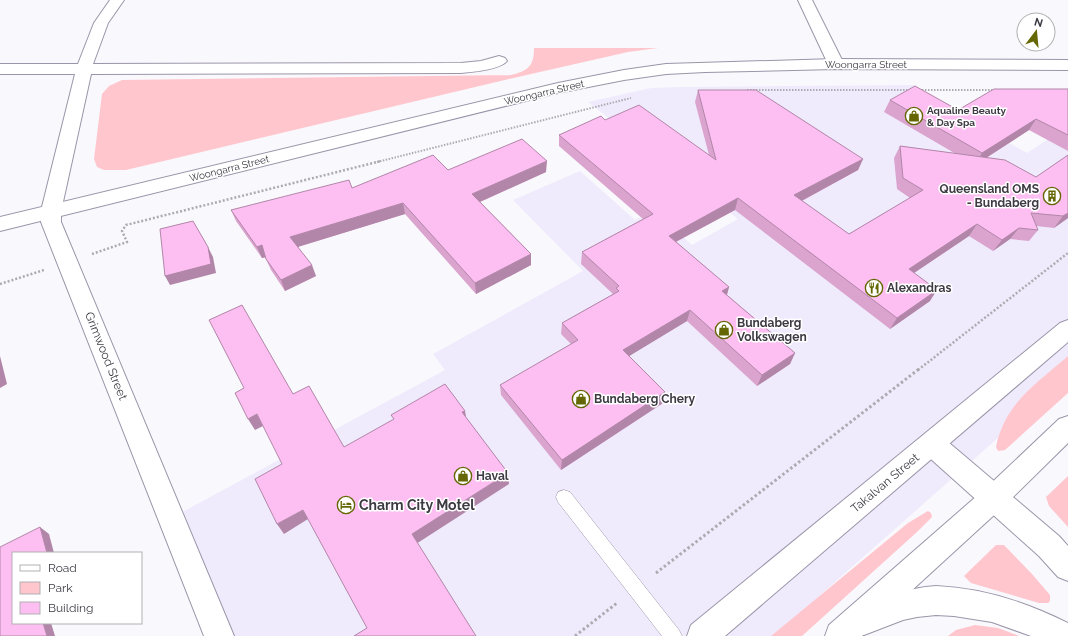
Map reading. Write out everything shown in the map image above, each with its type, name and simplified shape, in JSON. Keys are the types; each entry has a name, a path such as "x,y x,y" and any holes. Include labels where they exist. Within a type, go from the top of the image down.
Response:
{"main road":[{"name":"Grimwood Street","path":"117,0 101,23 84,68 51,211 51,222 219,636"},
{"path":"805,0 836,64"},
{"path":"0,69 461,68 482,66 499,62"},
{"name":"Woongarra Street","path":"0,224 592,80 666,69 748,65 1068,64"},
{"name":"Takalvan Street","path":"702,636 1068,329"},
{"path":"846,631 995,497 1068,427"},
{"path":"932,444 995,497 1049,546 1068,567"},
{"path":"846,631 893,608 916,602 945,601 974,604 1012,614 1062,636"}],"lane":[{"path":"564,497 673,636"}],"path":[{"path":"744,90 996,90"},
{"path":"0,284 127,242 122,231 126,225 635,97"},
{"path":"575,636 1068,253"}],"shaded area":[{"path":"914,85 919,94 1027,153 1068,126 1068,376 774,636 224,636 175,516 445,370 433,354 583,271 513,200 580,171 635,220 641,217 684,238 692,245 738,219 588,102 651,88"}],"green space":[{"path":"534,48 658,48 628,52 509,79 126,170 104,170 97,167 94,159 102,94 109,86 122,80 511,75 522,72 529,67 533,59"},
{"path":"1068,356 1068,393 1005,450 998,451 996,447 1000,432 1014,406 1034,385"},
{"path":"1068,476 1068,527 1049,506 1046,497"},
{"path":"928,511 931,513 932,517 917,532 802,636 771,636 908,523"},
{"path":"996,545 1004,545 1032,574 1050,595 1050,601 1048,603 1039,603 971,583 964,576"},
{"path":"975,625 998,628 1019,636 948,636 956,630"}],"building":[{"path":"915,86 958,110 994,89 1068,89 1068,135 1036,119 982,153 890,100"},
{"path":"698,90 756,90 863,159 794,195 849,234 923,190 903,178 900,146 1005,160 1036,177 1068,155 1068,213 1063,216 1031,213 1038,230 1019,228 1002,240 977,224 909,269 937,290 897,318 738,198 669,236 729,287 722,291 795,353 762,375 690,310 623,350 665,392 562,460 500,385 578,340 562,323 619,291 616,288 619,286 582,252 653,214 559,135 601,116 605,120 639,105 716,160"},
{"path":"522,139 547,161 472,194 531,254 475,283 403,203 290,237 312,265 281,280 266,259 262,245 257,247 231,210 349,180 352,188 433,155 448,170"},
{"path":"193,221 208,247 211,264 165,276 160,229"},
{"path":"242,305 293,394 309,386 344,447 394,419 391,415 445,384 465,411 462,412 508,473 412,534 476,636 354,636 367,628 303,510 277,524 255,479 282,464 257,414 248,419 235,393 244,388 209,320"},
{"path":"40,527 47,552 12,552 12,624 43,624 47,636 0,636 0,547"}],"place":[{"name":"Aqualine Beauty & Day Spa","path":"914,116"},
{"name":"Queensland OMS - Bundaberg","path":"1052,196"},
{"name":"Alexandras","path":"874,288"},
{"name":"Bundaberg Volkswagen","path":"724,330"},
{"name":"Bundaberg Chery","path":"581,399"},
{"name":"Haval","path":"463,476"},
{"name":"Charm City Motel","path":"346,505"}]}
